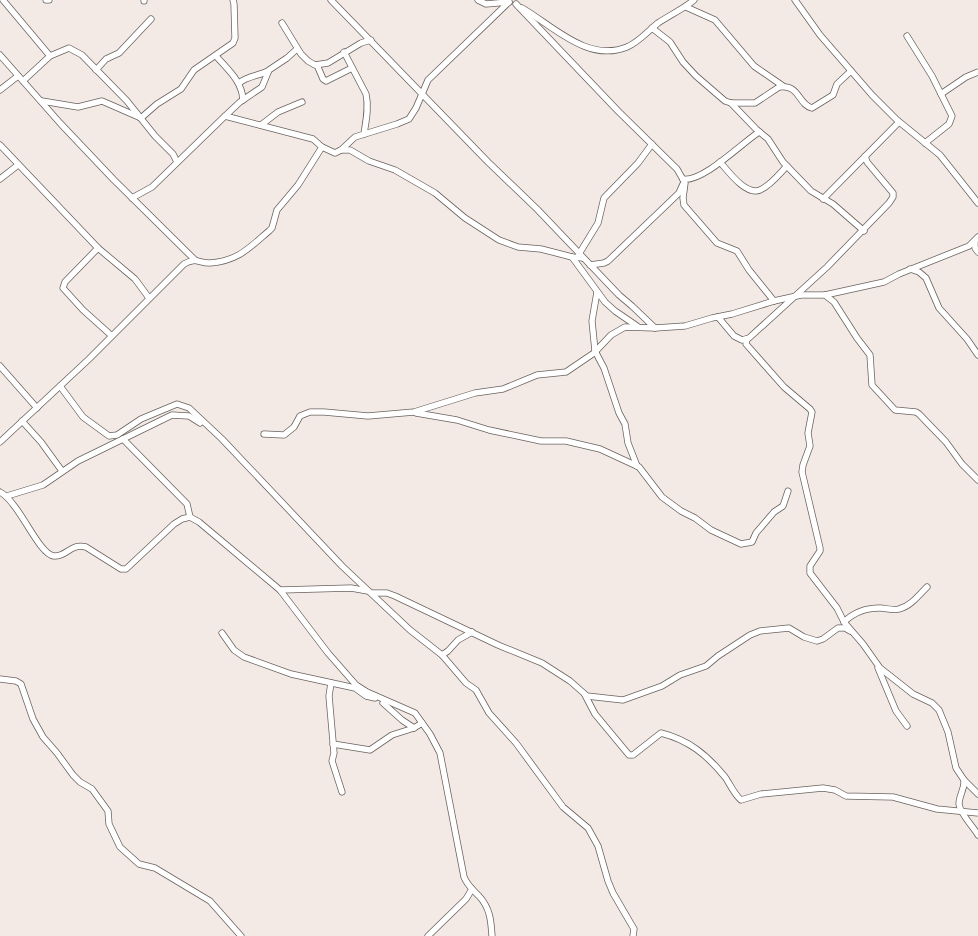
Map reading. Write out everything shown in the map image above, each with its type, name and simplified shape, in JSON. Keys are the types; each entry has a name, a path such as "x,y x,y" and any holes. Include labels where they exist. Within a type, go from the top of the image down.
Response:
{"street":[{"path":"3,0 50,56"},
{"path":"141,118 157,104 181,89 194,70 230,46 234,41 233,0"},
{"path":"331,0 619,295 655,328"},
{"path":"478,0 486,4 505,2 516,4 573,41 594,49 609,50 626,47 694,0"},
{"path":"795,0 820,35 872,95 899,122 940,155 978,203"},
{"path":"341,150 351,140 364,134 409,119 432,75 505,2"},
{"path":"516,4 677,169 684,180 684,205 716,243 738,251 749,270 774,301"},
{"path":"686,7 715,20 745,53 754,66 783,86 794,90 807,107 812,108 833,95 837,84 851,71"},
{"path":"96,70 106,58 119,53 150,19"},
{"path":"282,23 297,49 308,61 316,64 328,63 361,43 372,40"},
{"path":"652,28 670,42 683,62 696,76 718,96 731,103 768,139 787,166 811,191 833,204 864,231"},
{"path":"907,36 932,76 952,116 951,120 925,143"},
{"path":"0,90 20,79 50,56 68,48 82,55 127,101 155,136 173,154 177,162"},
{"path":"239,83 246,78 268,71 297,49"},
{"path":"344,52 368,101 364,134"},
{"path":"0,55 60,123 195,260 208,263 222,262 246,252 272,228 276,210 298,185 322,147"},
{"path":"216,56 239,83 243,100"},
{"path":"316,64 320,74 326,81 352,68"},
{"path":"132,198 152,188 225,116 262,87 268,71"},
{"path":"941,94 966,77 978,72"},
{"path":"731,103 757,102 768,93 783,86"},
{"path":"42,101 78,107 102,101 141,118"},
{"path":"261,125 278,112 302,102"},
{"path":"225,116 312,139 322,147 333,152 350,150 369,161 394,170 435,194 465,218 499,240 518,247 541,249 572,257 581,256"},
{"path":"823,199 899,122"},
{"path":"684,180 693,179 720,162 759,132"},
{"path":"581,256 598,223 604,198 638,163 652,144"},
{"path":"0,145 98,248 135,279 149,298"},
{"path":"718,317 734,336 742,340 747,339 794,298 864,231 894,195 867,162 865,156"},
{"path":"720,162 735,180 747,188 756,191 773,181 787,166"},
{"path":"0,180 18,165"},
{"path":"590,264 608,261 678,193 684,180"},
{"path":"976,239 975,248 978,252"},
{"path":"264,434 284,434 294,427 300,416 310,412 368,416 414,412 475,394 503,389 536,375 566,372 578,365 622,328 637,326 655,328 685,326 774,301 807,295 825,295 888,282 910,269 966,247 976,239"},
{"path":"98,248 65,282 63,288 83,310 112,336"},
{"path":"184,264 186,252"},
{"path":"572,257 609,306 637,326"},
{"path":"0,442 112,336 184,264 195,260"},
{"path":"910,269 919,272 926,278 940,310 947,315 978,355"},
{"path":"597,292 592,321 595,351 625,424 628,443 637,466 665,499 711,530 741,544 752,542 756,533 774,512 783,506 788,491"},
{"path":"825,295 834,302 857,338 870,354 871,381 874,388 895,410 919,414 978,480"},
{"path":"747,339 746,344 784,387 810,409 812,414 808,432 810,446 802,472 820,548 809,569 810,573 837,608 844,622 880,668 912,694 932,703 940,710 948,732 956,768 964,780 978,794"},
{"path":"0,366 37,408"},
{"path":"60,386 83,417 109,436 117,435 142,419 177,404 189,408 222,439 335,559 410,630 442,655 466,683 479,693 489,713 516,743 563,807 588,828 598,846 608,880 634,929 634,936"},
{"path":"414,412 457,420 489,430 541,441 566,441 600,448 637,466"},
{"path":"7,496 43,485 62,471 172,415 189,416 222,439"},
{"path":"22,421 42,442 62,471"},
{"path":"123,439 187,504 190,517"},
{"path":"0,492 7,496 18,510 45,552 57,556 80,545 123,569 129,567 174,524 190,517 199,522 280,590 328,653 356,685 367,692 415,713 437,744 464,877 490,913 492,936"},
{"path":"844,622 856,612 879,608 902,609 927,587"},
{"path":"280,590 351,588 387,593 542,663 590,697 623,700 662,686 680,675 706,666 750,635 765,629 789,628 804,637 817,641 838,628 845,628 852,632"},
{"path":"442,655 458,640 472,632"},
{"path":"222,633 234,650 244,657 291,674 331,682 343,687 355,688 366,696 376,698 388,706 402,720 414,728"},
{"path":"874,659 896,711 907,726"},
{"path":"0,679 16,681 21,684 33,719 43,737 76,778 92,789 108,811 110,824 120,848 139,864 155,868 210,901 241,936"},
{"path":"331,682 332,761 342,792"},
{"path":"586,695 595,714 629,755 659,734 682,740 694,747 719,771 741,800 761,794 823,788 835,790 846,796 894,798 937,809 978,813"},
{"path":"333,744 370,750 392,735 414,728 422,723"},
{"path":"964,780 964,789 959,802 962,811 978,836"},
{"path":"428,936 466,898 472,889"}]}
